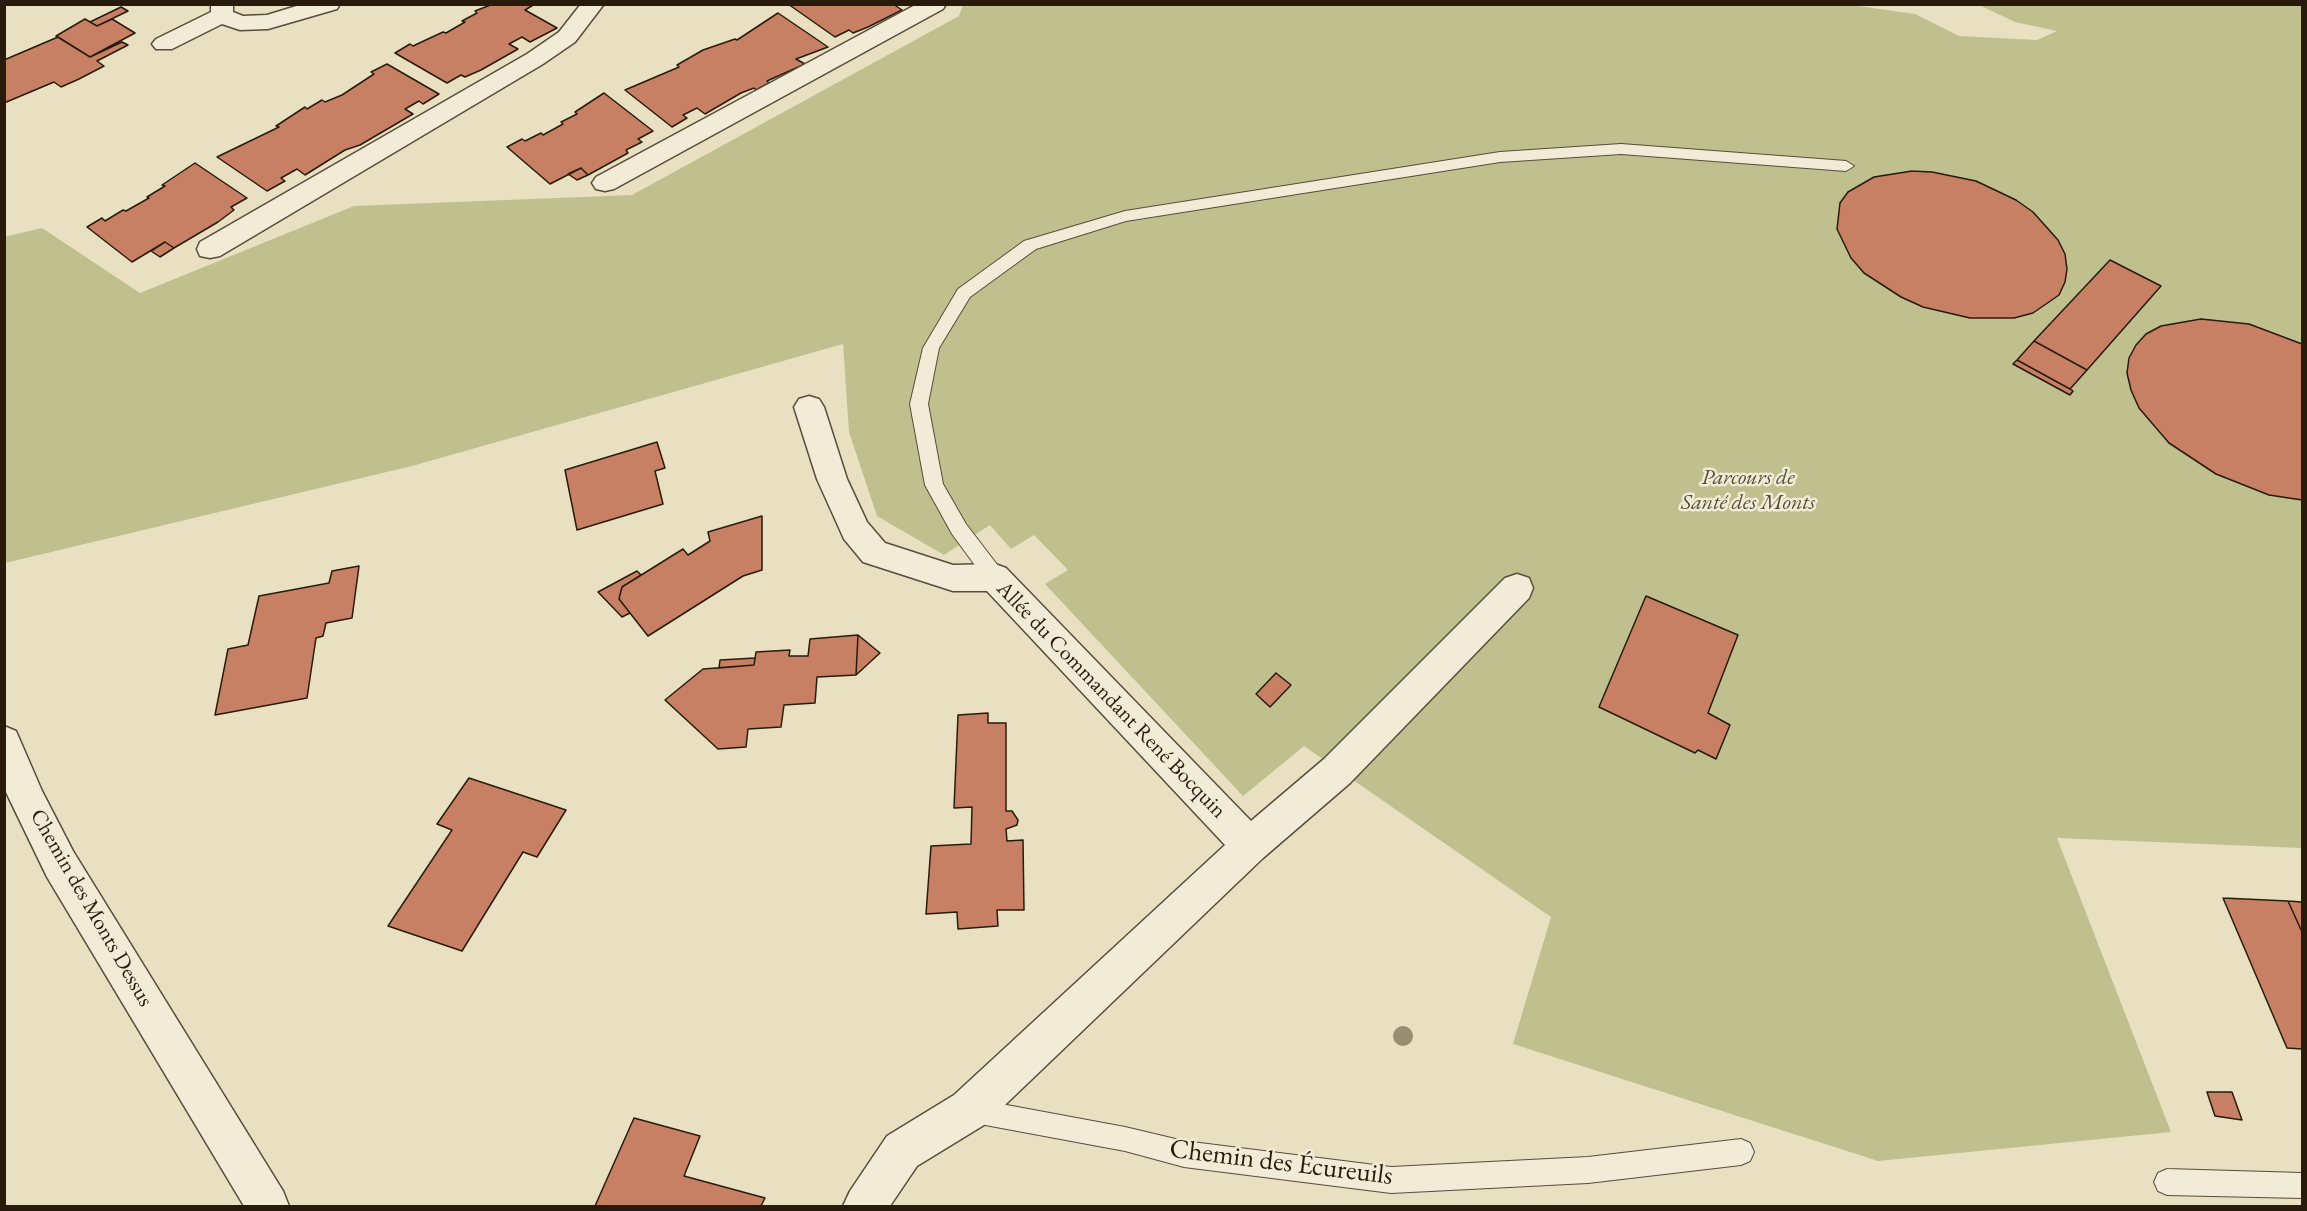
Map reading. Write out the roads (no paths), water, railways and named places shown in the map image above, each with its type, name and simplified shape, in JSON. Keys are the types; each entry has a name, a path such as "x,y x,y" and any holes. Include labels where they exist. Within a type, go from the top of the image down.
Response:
{"street":[{"path":"164,44 222,10 240,23 268,22 329,4"},
{"path":"210,249 535,59 567,37 593,4"},
{"path":"605,183 935,4"},
{"name":"Allée du Commandant René Bocquin","path":"809,408 832,479 855,530 874,553 953,578 995,577 1250,846"},
{"path":"865,1206 902,1151 969,1110 1250,846 1337,771 1517,588"},
{"name":"Chemin des Monts Dessus","path":"4,742 27,799 60,864 268,1206"}],"lane":[{"path":"995,577 959,529 934,484 920,404 931,348 964,293 1030,245 1125,216 1500,158 1621,149 1846,166"},
{"name":"Chemin des Écureuils","path":"969,1110 1125,1139 1184,1154 1391,1180 1588,1170 1741,1152"},
{"path":"2167,1182 2302,1186"}],"park label":[{"name":"Parcours de Santé des Monts","path":"1748,490"}]}
